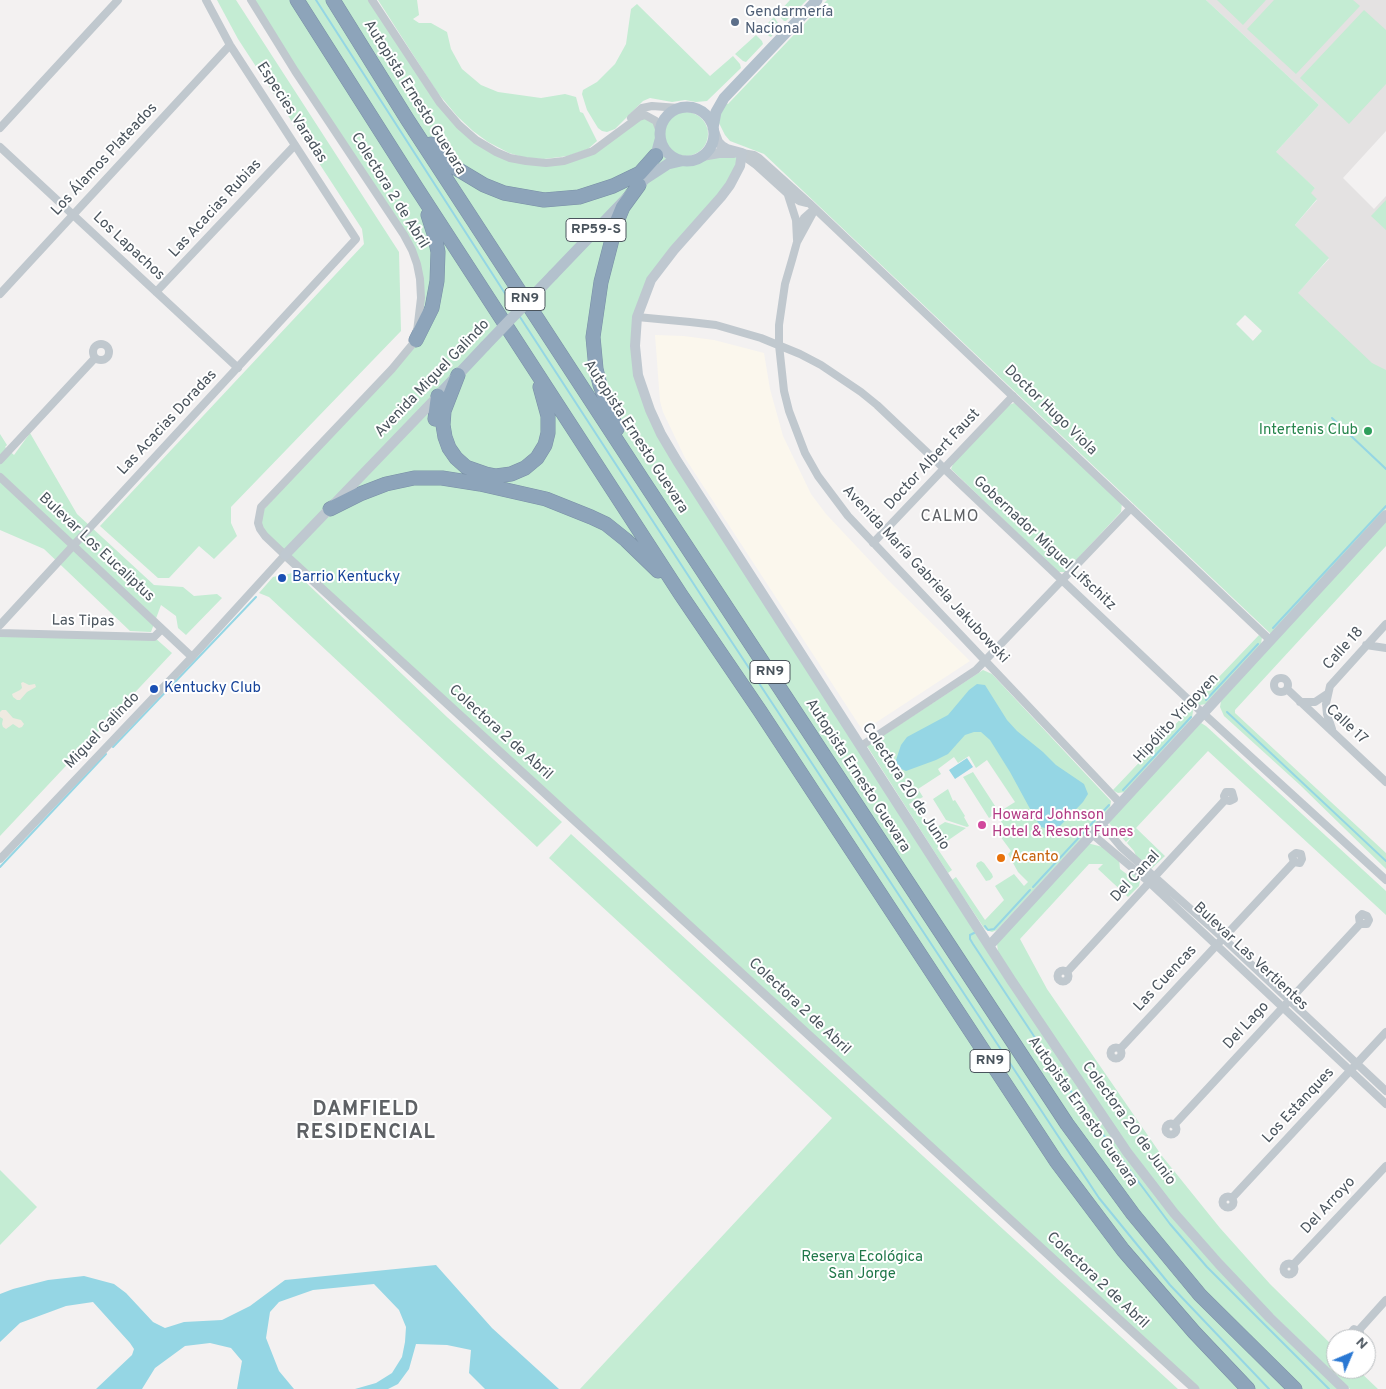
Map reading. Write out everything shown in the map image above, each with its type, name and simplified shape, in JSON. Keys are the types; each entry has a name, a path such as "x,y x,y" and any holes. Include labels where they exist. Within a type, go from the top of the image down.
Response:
{"highway":[{"name":"RN9","path":"297,0 681,595 760,711 1056,1161 1123,1250 1194,1332 1248,1389"},
{"name":"Autopista Ernesto Guevara","path":"333,0 407,119 642,479 1067,1124 1133,1214 1200,1295 1295,1389"},
{"path":"407,119 442,156 468,176 504,193 525,198 544,200 564,199 596,193 629,179 640,172 656,155"},
{"path":"641,182 623,207 616,224 601,282 593,337 596,369 605,401 642,479"},
{"path":"416,187 435,236 438,252 435,296 430,314 416,340"},
{"path":"458,375 444,411 443,425 447,442 456,458 466,467 474,471 496,476 511,474 525,468 537,458 545,445 548,433 548,416 533,367"},
{"path":"438,396 435,432 442,455 458,472 480,484"},
{"path":"330,509 386,484 414,478 442,478 480,484 561,504 606,524 639,551 681,595"}],"main road":[{"path":"713,130 708,118 700,110 690,107 679,108 664,120 660,136 667,153 681,160 696,160 702,156 711,145 716,112 724,98 817,0"},
{"path":"700,110 724,98"},
{"name":"Doctor Hugo Viola","path":"713,130 715,137 722,146 742,154"},
{"name":"Avenida Miguel Galindo","path":"641,182 656,155 660,136"},
{"name":"Doctor Hugo Viola","path":"702,156 725,153 742,154"},
{"name":"Colectora 20 de Junio","path":"742,154 740,166 730,185 697,226 674,250 652,280 637,318 634,346 638,375 650,410 661,434 1026,1004 1127,1152 1174,1213 1241,1288 1344,1389"},
{"name":"Avenida Miguel Galindo","path":"285,556 641,182 668,164 681,160"},
{"name":"Hipólito Yrigoyen","path":"990,945 1386,515"}],"street":[{"path":"0,128 118,0"},
{"name":"Especies Varadas","path":"206,0 230,45 356,239"},
{"name":"Colectora 2 de Abril","path":"251,0 295,71 404,235 417,264 421,298 416,340 392,369 261,507 258,522 260,529 285,556 1195,1389"},
{"path":"372,0 440,102 476,140 496,152 510,158 526,161 546,163 564,161 593,151 639,117 645,115 656,121 660,136"},
{"name":"Los Álamos Plateados","path":"0,294 230,45"},
{"path":"624,128 630,119 642,108 652,106 679,108"},
{"name":"Las Acacias Rubias","path":"156,292 295,145"},
{"name":"Los Lapachos","path":"0,147 238,368"},
{"name":"Doctor Hugo Viola","path":"742,154 788,194 812,206"},
{"name":"Doctor Hugo Viola","path":"742,154 754,155 759,158 812,206 1270,640"},
{"name":"Avenida María Gabriela Jakubowski","path":"788,194 798,230 797,242"},
{"path":"798,230 812,206"},
{"name":"Avenida María Gabriela Jakubowski","path":"812,206 797,242 785,284 779,345 784,391 791,418 805,452 833,498 873,543 1120,803"},
{"name":"Las Acacias Doradas","path":"0,625 356,239"},
{"name":"Gobernador Miguel Lifschitz","path":"637,318 716,326 761,338 821,365 861,392 1203,713 1386,880"},
{"path":"0,460 95,358"},
{"name":"Doctor Albert Faust","path":"873,543 1013,396"},
{"name":"Bulevar Los Eucaliptus","path":"0,477 192,657"},
{"path":"861,746 976,670 1131,508"},
{"name":"Miguel Galindo","path":"0,859 285,556"},
{"name":"Calle 18","path":"1334,733 1327,714 1327,694 1334,680 1386,624"},
{"name":"Las Tipas","path":"0,633 154,637 162,629"},
{"path":"1366,645 1386,648"},
{"name":"Calle 17","path":"1287,689 1386,782"},
{"name":"Calle 18","path":"1300,702 1314,702 1327,694"},
{"name":"Del Canal","path":"1066,972 1225,800"},
{"name":"Bulevar Las Vertientes","path":"1101,823 1152,880 1216,945 1386,1104"},
{"name":"Bulevar Las Vertientes","path":"1092,834 1223,938 1386,1091"},
{"name":"Las Cuencas","path":"1120,1049 1294,862"},
{"name":"Del Lago","path":"1174,1125 1360,924"},
{"name":"Los Estanques","path":"1232,1198 1386,1032"},
{"name":"Del Arroyo","path":"1293,1265 1386,1166"},
{"path":"1359,1329 1386,1300"}],"shaded area":[{"path":"1206,0 1386,0 1386,131 1343,178 1374,209 1386,196 1386,466 1253,341 1329,259 1295,225 1317,200 1310,193 1315,188 1275,153 1319,105"},
{"path":"655,335 714,340 764,353 770,389 783,436 811,494 826,514 888,580 970,661 863,731 685,458 663,412 660,401"}],"green space":[{"path":"217,0 236,0 399,252 401,331 231,507 231,523 237,536 214,559 199,546 169,578 158,578 100,526 364,244 362,229 238,39"},
{"path":"251,0 372,0 440,102 476,140 526,161 577,157 639,117 652,118 667,153 681,161 696,160 702,156 737,154 740,166 651,280 635,346 650,410 990,945 1174,1213 1326,1370 1326,1379 1334,1379 1344,1389 1195,1389 265,536 259,515 416,340 421,298 412,250"},
{"path":"378,0 417,0 419,15 413,19 419,23 431,23 447,32 451,49 462,69 481,85 498,92 541,98 565,94 576,97 580,112 583,113 597,141 588,149 568,156 544,159 526,158 509,153 488,142 457,116 437,92"},
{"path":"790,0 807,0 784,21 777,14"},
{"path":"827,0 1206,0 1319,105 1276,152 1315,188 1311,193 1317,199 1295,225 1329,258 1298,293 1372,363 1386,370 1386,509 1271,634 764,154 730,141 719,123 722,108 726,103 728,104","holes":["1245,315 1262,331 1253,341 1236,324"]},
{"path":"1217,0 1266,0 1243,25"},
{"path":"1274,0 1353,0 1360,6 1296,74 1247,29"},
{"path":"637,4 710,76 733,56 741,68 707,101 685,100 672,102 650,98 643,101 615,129 607,132 602,131 598,128 587,110 582,94 583,90 597,82 615,64 626,44 631,9"},
{"path":"1364,10 1386,30 1386,84 1349,124 1300,78"},
{"path":"774,17 780,26 771,37 762,29"},
{"path":"756,35 763,44 746,62 743,61 735,54"},
{"path":"686,112 698,116 704,122 708,134 704,146 698,152 686,156 674,152 668,146 664,134 668,122 674,116"},
{"path":"1386,200 1386,230 1371,216"},
{"path":"1014,403 1122,503 1121,512 1065,572 1058,572 951,469 954,462 1009,405"},
{"path":"30,433 77,514 154,585 183,587 194,596 217,594 222,598 186,635 178,628 176,616 161,605 151,632 130,631 44,549 0,530 0,434 7,445 5,447 14,455"},
{"path":"1386,519 1386,546 1235,710 1235,713 1386,853 1386,869 1300,785 1224,716 1220,707 1221,701"},
{"path":"295,572 447,717 562,822 537,847 269,597 259,593 273,577 277,576 279,582 286,580 285,575"},
{"path":"0,633 154,637 172,653 0,836"},
{"path":"1259,635 1262,637 1261,645 1206,704 1200,705 1195,702"},
{"path":"983,670 992,674 1111,801 1110,808 997,930 992,932 984,928 952,880 956,877 985,920 1004,900 995,886 1014,874 1024,886 1028,882 1018,872 1008,854 1011,851 1000,836 1007,831 996,813 989,818 963,777 973,772 999,812 1015,802 987,760 976,768 969,756 958,763 954,757 938,769 941,774 918,789 923,797 909,804 911,808 915,807 931,831 945,822 966,828 937,848 952,870 948,873 867,746"},
{"path":"1191,708 1193,711 1192,718 1125,792 1118,793 1113,790"},
{"path":"1201,723 1386,891 1386,915 1208,751 1136,828 1165,856 1150,870 1137,858 1127,843 1135,833 1132,831 1134,834 1126,842 1109,823 1109,820"},
{"path":"948,789 953,801 955,800 969,826 946,820 933,799"},
{"name":"Reserva Ecológica San Jorge","path":"571,834 1178,1389 580,1389 832,1118 549,858"},
{"path":"1087,843 1103,847 1119,859 1120,869 1128,875 1131,875 1131,870 1140,881 1139,886 1128,897 1098,869 1103,864 1089,864 1020,939 1047,989 1162,1156 1220,1228 1270,1284 1326,1339 1326,1366 1257,1299 1180,1214 1128,1146 1047,1028 998,952 997,944"},
{"path":"981,861 992,874 993,877 990,880 986,881 976,866"},
{"path":"0,1170 37,1207 0,1245"},
{"path":"1340,1379 1368,1379 1378,1389 1350,1389"}],"sand":[{"path":"21,683 29,685 35,684 36,687 27,692 20,700 17,700 12,694 22,688"},
{"path":"2,710 6,710 13,718 21,720 24,724 22,727 19,728 13,724 6,729 3,727 3,719 0,717"}],"water":[{"path":"977,684 985,685 1007,720 1017,731 1056,765 1084,784 1088,794 1083,802 1059,827 1052,830 1041,827 990,740 981,732 965,735 948,754 936,760 906,771 899,768 896,760 901,745 907,737 948,715 969,690"},
{"path":"967,758 973,767 955,779 949,770"},
{"path":"436,1265 492,1328 559,1389 485,1389 469,1373 471,1350 447,1345 416,1344 409,1369 398,1384 388,1389 355,1389 376,1383 392,1373 402,1357 405,1342 406,1327 399,1310 374,1284 313,1290 279,1302 270,1312 266,1338 279,1371 294,1389 237,1389 242,1361 231,1348 210,1343 185,1346 155,1368 142,1389 96,1389 132,1355 134,1349 93,1302 66,1306 20,1323 0,1342 0,1294 48,1280 84,1276 114,1284 126,1293 153,1322 165,1328 184,1322 222,1320 250,1306 285,1280"}],"waterway":[{"path":"316,0 515,309"},
{"path":"520,317 710,609 1099,1198 1170,1285 1269,1389"},
{"path":"1332,418 1386,469"},
{"path":"1273,628 1386,506"},
{"path":"113,747 256,597"},
{"path":"1206,700 1258,644"},
{"path":"1227,712 1386,861"},
{"path":"1123,790 1191,717"},
{"path":"0,867 106,754"},
{"path":"1033,887 1109,805"},
{"path":"985,926 988,930 994,929 1030,890"},
{"path":"976,932 970,935 970,939 1067,1086 1170,1224 1207,1267 1329,1389"}],"place":[{"name":"Gendarmería Nacional","path":"735,22"},
{"name":"Intertenis Club","path":"1368,431"},
{"name":"Barrio Kentucky","path":"282,578"},
{"name":"Kentucky Club","path":"154,689"},
{"name":"Howard Johnson Hotel & Resort Funes","path":"982,825"},
{"name":"Acanto","path":"1001,858"}],"district":[{"name":"CALMO","path":"950,518"},
{"name":"DAMFIELD RESIDENCIAL","path":"366,1122"}]}
